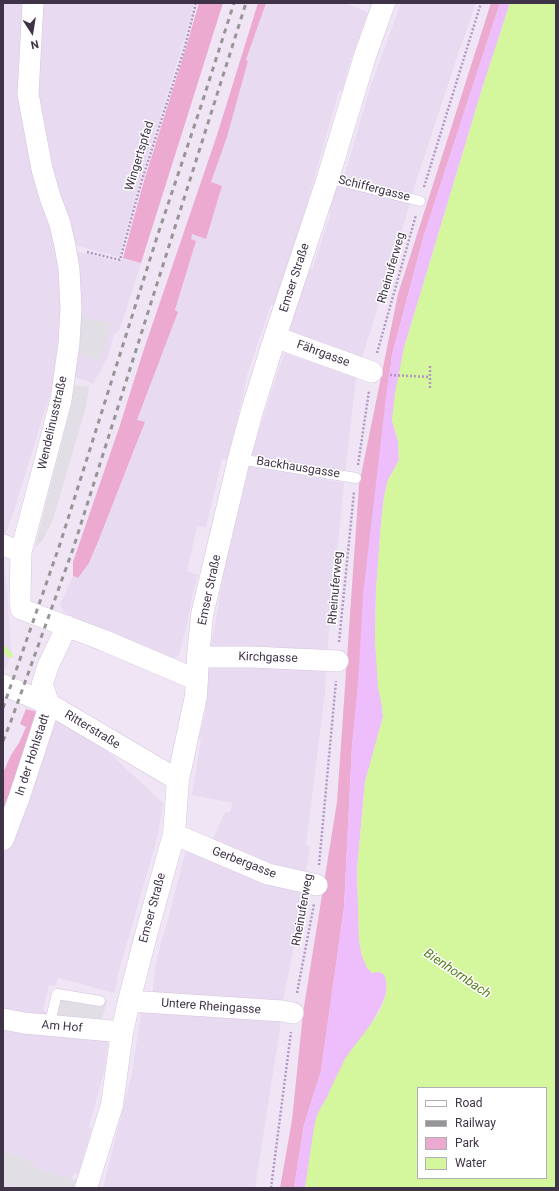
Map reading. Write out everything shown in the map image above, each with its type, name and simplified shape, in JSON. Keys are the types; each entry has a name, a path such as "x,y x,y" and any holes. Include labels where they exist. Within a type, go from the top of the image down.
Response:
{"street":[{"name":"Wendelinusstraße","path":"33,3 28,94 42,169 60,224 65,246 69,268 71,308 69,343 61,400 12,548 21,609 67,626 197,680"},
{"name":"Emser Straße","path":"86,1188 112,1105 122,1032 129,1001 174,834 178,780 196,696 202,615 252,411 328,178 364,56 384,3"},
{"name":"Fährgasse","path":"275,337 372,372"},
{"name":"In der Hohlstadt","path":"3,840 19,798 46,716 48,704 42,685 48,666 67,626"},
{"name":"Kirchgasse","path":"198,657 252,657 338,661"},
{"name":"Ritterstraße","path":"3,685 48,704 178,780"},
{"name":"Gerbergasse","path":"174,834 268,874 317,885"},
{"name":"Untere Rheingasse","path":"129,1001 293,1013"},
{"name":"Am Hof","path":"3,1019 49,1026 122,1032"}],"lane":[{"name":"Schiffergasse","path":"328,178 420,201"},
{"name":"Backhausgasse","path":"240,459 356,478"},
{"path":"49,1026 57,994 100,1002"}],"path":[{"name":"Wingertspfad","path":"65,246 120,260 141,183 184,50 196,3"},
{"name":"Rheinuferweg","path":"271,1188 293,1013 317,885 356,478 372,372 420,201 482,3"},
{"path":"430,365 430,388"},
{"path":"372,372 398,376 430,377"}],"shaded area":[{"path":"3,3 24,3 54,225 65,289 55,379 11,520 3,538"},
{"path":"43,3 194,3 183,44 140,180 119,257 74,245 68,214 64,213 47,156 36,94"},
{"path":"266,3 345,3 368,12 348,68 342,91 339,91 300,228 275,306 271,305 247,375 229,460 222,459 206,527 197,526 187,571 198,575 179,655 173,658 66,614 60,605 73,576 78,578 89,563 95,551 145,423 137,421 178,312 175,311 196,241 190,239 192,234 206,238 222,186 210,182 227,137 248,61 246,61"},
{"path":"401,3 476,3 412,194 344,177 370,88"},
{"path":"339,182 411,201 362,358 291,334 291,330 288,329 309,269 312,270 331,212 328,210 336,186"},
{"path":"72,250 121,263 123,258 141,263 120,329 114,335 107,359 93,384 69,374"},
{"path":"80,317 112,323 100,361 80,354"},
{"path":"284,353 356,377 345,473 251,455"},
{"path":"73,385 89,387 86,407 53,519 43,540 35,547 71,406"},
{"path":"249,465 344,483 327,652 210,652 223,579 219,578 228,537 232,538 234,524 238,507 240,507"},
{"path":"3,555 11,653 6,669 3,669"},
{"path":"208,663 326,665 325,692 306,845 310,846 305,878 210,846 225,812 229,813 233,803 192,795 201,739 199,738 206,709"},
{"path":"56,714 109,753 163,803 158,835 118,974 115,993 58,978 56,986 49,985 43,1009 48,1014 25,1020 3,1015 3,847"},
{"path":"188,842 305,887 282,1007 152,998 155,969 162,938"},
{"path":"53,989 107,1001 101,1023 48,1014"},
{"path":"142,1006 282,1015 255,1188 103,1188 132,1073"},
{"path":"3,1025 109,1036 104,1072 89,1127 92,1128 78,1174 74,1173 72,1179 35,1168 31,1160 3,1152"},
{"path":"3,1152 31,1160 35,1168 77,1180 75,1188 3,1188"}],"green space":[{"path":"199,3 223,3 141,263 123,258 143,184"},
{"path":"258,3 266,3 246,60 248,61 227,137 211,182 222,186 206,239 192,234 191,239 196,241 175,310 178,312 137,420 145,422 89,563 78,578 73,576 73,562 217,135"},
{"path":"491,3 500,3 424,235 392,355 352,747 344,908 321,1071 304,1125 294,1188 280,1188 292,1120 303,1013 337,802 359,485 398,294"},
{"path":"26,709 38,712 3,816 3,773 26,727 20,724"}],"sand":[{"path":"500,3 510,3 482,89 404,348 392,420 398,441 399,460 388,480 384,497 376,591 375,641 383,717 365,782 357,870 359,940 362,956 379,972 384,974 387,986 385,996 378,1012 317,1118 305,1188 294,1188 304,1125 321,1071 344,908 352,747 358,684 363,595 392,355 424,235"}],"water":[{"path":"510,3 556,3 556,1188 305,1188 318,1113 344,1061 374,1020 380,1009 385,997 387,985 384,974 379,972 372,973 367,968 362,956 359,940 357,870 365,782 383,717 378,687 375,641 376,591 384,497 388,480 399,460 398,441 392,420 395,393 404,348 482,89"}],"waterway":[{"name":"Bienhornbach","path":"3,648 10,655"}],"railway":[{"path":"3,708 60,544 158,234 234,3"},
{"path":"3,741 73,549 246,3"}]}
